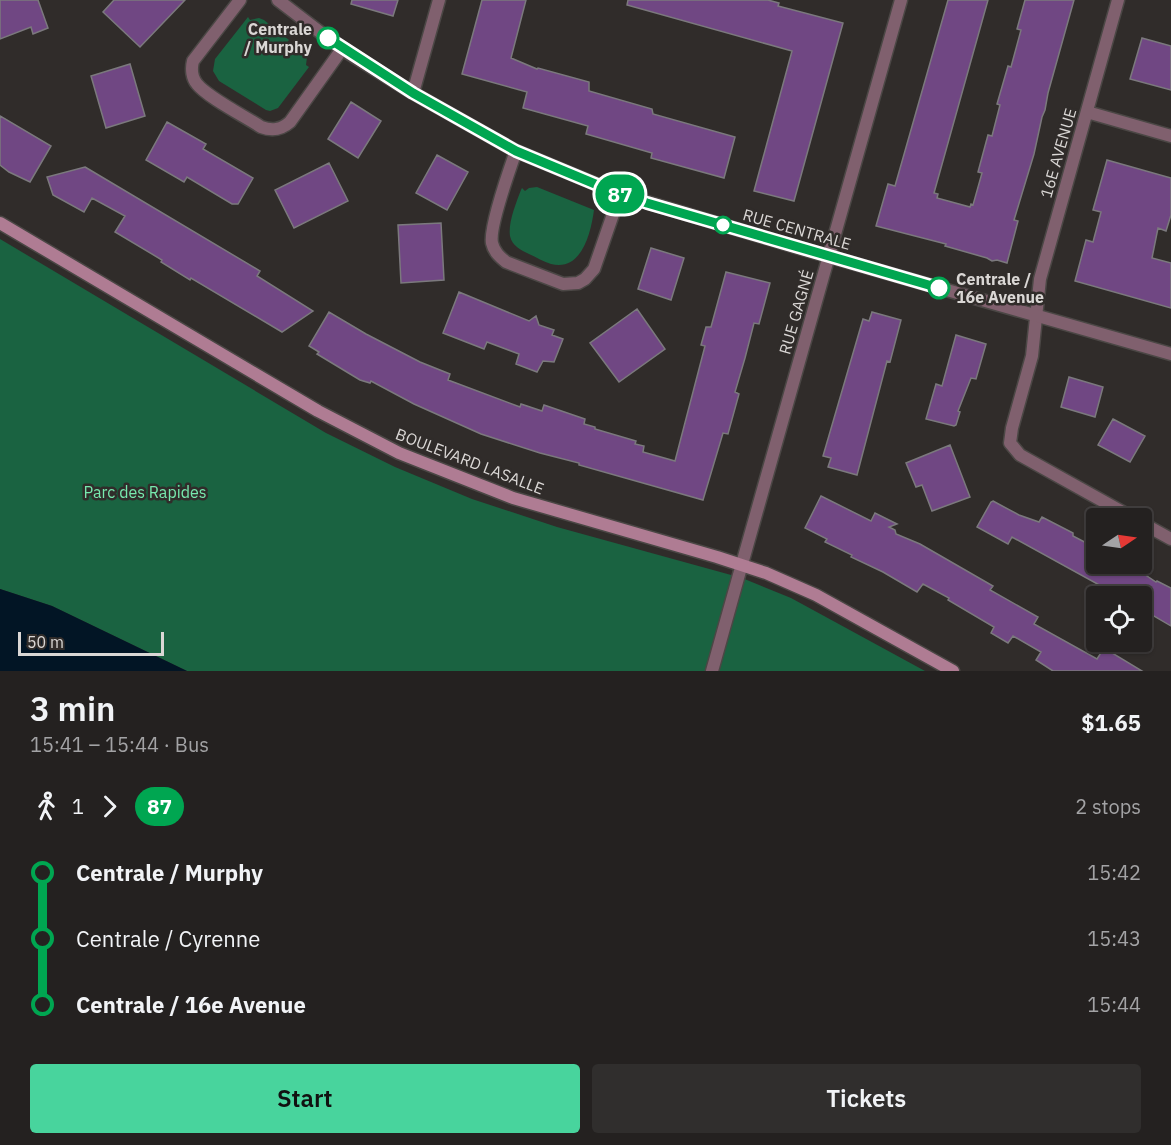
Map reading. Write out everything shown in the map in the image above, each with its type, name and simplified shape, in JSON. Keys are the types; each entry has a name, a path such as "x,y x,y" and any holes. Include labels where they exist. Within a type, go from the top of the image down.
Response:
{"main road":[{"name":"BOULEVARD LASALLE","path":"0,223 309,406 399,453 513,498 742,564 816,595 953,671"}],"street":[{"path":"240,0 193,61 192,73 202,89 261,127 279,129 290,122 342,49"},
{"name":"RUE CENTRALE","path":"278,0 342,49 413,93 516,151 620,194 1171,354"},
{"path":"413,93 439,0"},
{"name":"RUE GAGNÉ","path":"712,671 901,0"},
{"name":"16E AVENUE","path":"1116,508 1020,454 1010,443 1032,356 1040,279 1118,0"},
{"path":"1087,112 1171,136"},
{"path":"516,151 502,194 492,242 499,256 507,262 563,284 578,283 585,279 594,269 620,194"},
{"path":"1152,529 1171,539"}],"green space":[{"path":"248,17 250,20 259,18 264,20 289,40 286,44 296,51 300,47 307,57 306,65 309,67 278,108 270,111 219,81 213,71 215,59"},
{"path":"537,187 594,210 583,248 570,262 562,265 548,263 520,249 511,239 511,219 522,188 525,191"},
{"name":"Parc des Rapides","path":"0,239 326,433 395,467 472,499 557,527 742,578 791,598 925,671 187,671 52,606 0,589"}],"water":[{"path":"0,589 52,606 187,671 0,671"}],"building":[{"path":"0,0 38,0 48,28 33,34 31,27 0,39"},
{"path":"114,0 185,0 140,47 103,12"},
{"path":"352,0 398,0 393,16 351,4"},
{"path":"482,0 526,0 511,58 537,69 589,82 589,91 652,109 653,114 735,137 724,178 651,158 652,153 586,134 588,126 523,108 527,92 462,74"},
{"path":"628,0 768,0 779,3 778,6 843,23 794,201 754,191 792,51 627,5"},
{"path":"948,0 988,0 934,193 938,194 937,198 970,207 971,204 973,205 982,173 978,172 988,135 992,136 1000,105 997,104 1008,66 1011,67 1021,30 1017,29 1025,0 1074,0 1034,154 1014,220 1018,221 1007,263 992,261 945,246 946,244 876,226 888,184 895,186"},
{"path":"1142,38 1171,46 1171,90 1130,79"},
{"path":"130,64 145,116 106,128 91,76"},
{"path":"351,102 381,121 358,158 328,139"},
{"path":"0,116 51,146 30,182 0,165"},
{"path":"167,122 206,144 203,149 253,178 238,204 232,204 187,177 184,182 146,160"},
{"path":"437,155 468,172 447,210 416,193"},
{"path":"1107,160 1171,178 1171,215 1166,231 1158,228 1152,258 1171,263 1171,308 1075,281 1086,240 1093,242 1101,212 1093,210"},
{"path":"329,163 348,201 294,228 275,190"},
{"path":"85,167 260,271 257,276 313,311 282,332 191,278 190,280 115,232 125,216 92,198 84,212 53,195 47,177"},
{"path":"441,223 444,280 401,283 398,225"},
{"path":"651,248 684,258 671,300 638,289"},
{"path":"726,272 770,283 759,324 754,323 735,392 739,394 728,434 723,433 703,500 481,434 414,404 371,381 370,383 360,380 317,354 319,352 309,346 329,312 420,362 450,374 448,380 520,407 521,404 542,411 544,405 585,419 584,424 595,427 595,429 636,441 635,444 644,446 643,452 675,461 705,346 701,345 706,327 711,327"},
{"path":"459,292 529,321 536,316 539,325 554,330 552,335 563,339 554,362 543,361 537,372 516,364 519,354 487,342 484,349 443,333"},
{"path":"637,309 665,349 619,382 590,343"},
{"path":"872,312 901,320 890,362 887,361 857,475 828,467 831,458 823,456 863,319 869,321"},
{"path":"956,335 986,344 976,379 971,378 954,426 926,419 936,384 942,386"},
{"path":"1069,377 1103,387 1095,417 1061,407"},
{"path":"1113,419 1145,436 1130,462 1098,445"},
{"path":"950,445 970,497 932,511 922,485 916,487 906,463"},
{"path":"821,496 871,521 875,513 897,524 889,527 895,530 896,534 920,544 993,586 990,590 1038,617 1034,624 1097,659 1101,652 1111,652 1142,671 1053,671 1036,660 1041,652 1013,636 1008,643 991,633 994,627 948,600 949,598 923,584 917,592 851,557 852,555 825,542 827,539 805,528"},
{"path":"991,502 1039,522 1042,517 1073,533 1073,536 1086,543 1086,574 1144,574 1171,588 1171,626 1152,615 1152,586 1101,586 1012,537 1008,544 977,527"}],"bus line":[{"name":"87","path":"328,38 413,93 516,151 600,186 647,203 939,288"}],"place":[{"name":"Centrale / Murphy","path":"328,38"},
{"name":"Centrale / 16e Avenue","path":"939,288"}]}
